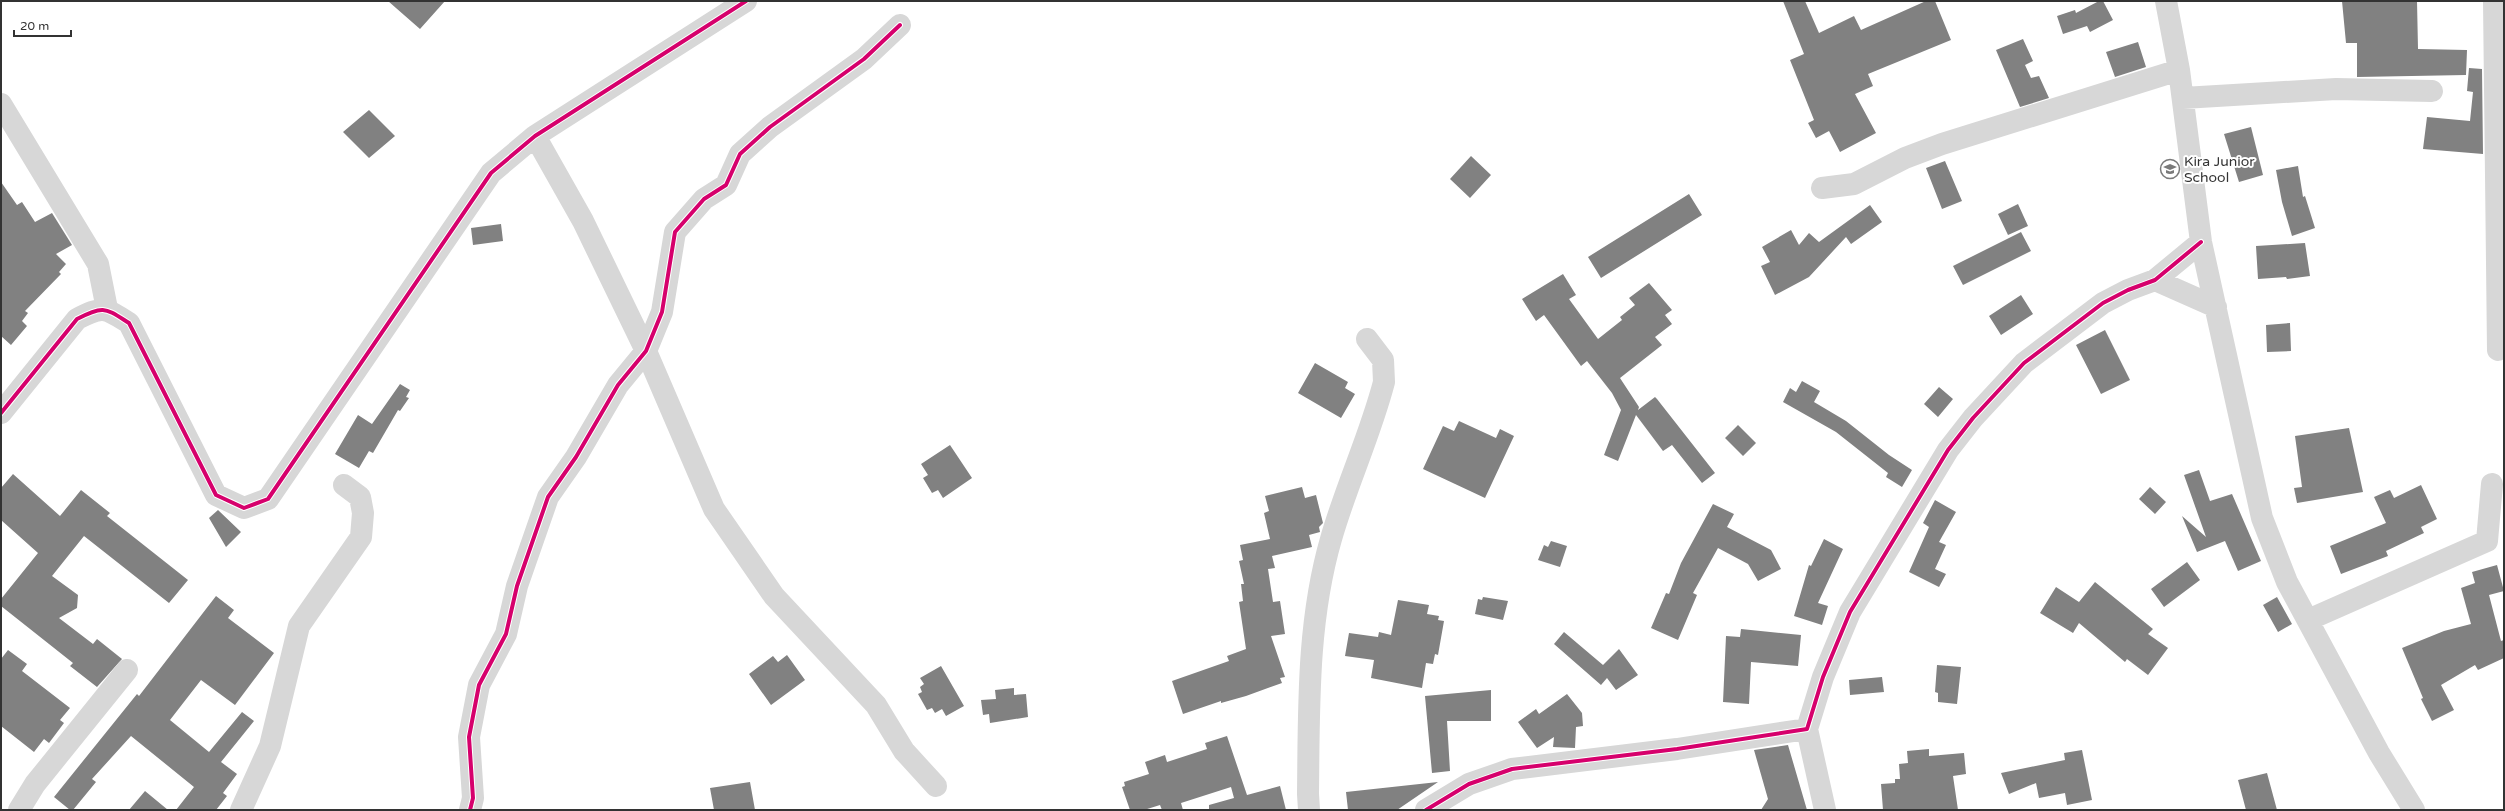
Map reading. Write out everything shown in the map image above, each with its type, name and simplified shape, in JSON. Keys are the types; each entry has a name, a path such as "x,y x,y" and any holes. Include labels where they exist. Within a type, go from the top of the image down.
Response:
{"street":[{"path":"1,413 77,318 93,310 107,309 130,323 216,495 244,508 268,498 491,174 535,136 746,1"},
{"path":"2166,1 2179,70 2201,242 2262,518 2273,551 2308,620 2379,753 2414,810"},
{"path":"2494,1 2498,350"},
{"path":"470,810 472,798 469,736 479,685 506,634 517,586 548,497 576,457 618,385 646,351 662,312 675,232 704,199 726,185 740,154 770,127 864,59 900,25"},
{"path":"1822,188 1854,184 1905,158 1942,144 2179,70"},
{"path":"2183,98 2336,90 2432,91"},
{"path":"1,104 98,264 107,309"},
{"path":"535,136 583,222 646,351 714,509 774,596 823,651 876,705 904,752 936,786"},
{"path":"1825,810 1807,729 1822,678 1850,612 1948,450 1973,418 2024,363 2103,303 2128,290 2155,280 2201,242"},
{"path":"2155,280 2216,307"},
{"path":"1309,810 1308,794 1311,656 1318,599 1331,540 1384,382 1383,360 1367,339"},
{"path":"2308,620 2487,541 2492,484"},
{"path":"242,810 270,746 299,626 361,537 363,513 360,497 344,485"},
{"path":"19,810 35,784 127,670"},
{"path":"1426,810 1469,784 1512,769 1677,749 1807,729"}],"building":[{"path":"388,1 445,1 420,29"},
{"path":"1783,1 1805,1 1819,33 1854,16 1861,30 1926,1 1935,1 1951,40 1868,74 1873,86 1855,94 1876,133 1840,152 1829,131 1816,138 1808,123 1814,120 1790,60 1804,54"},
{"path":"2099,1 2103,1 2113,20 2090,32 2087,26 2063,34 2057,16 2075,10 2076,13"},
{"path":"2342,1 2417,1 2418,49 2467,50 2466,75 2357,77 2357,43 2346,43"},
{"path":"2023,39 2033,61 2025,65 2031,78 2039,76 2049,98 2020,107 1996,50"},
{"path":"2138,42 2146,67 2115,77 2106,52"},
{"path":"2469,68 2482,69 2483,154 2423,149 2427,117 2470,121 2473,92 2467,91"},
{"path":"369,110 395,136 369,158 343,132"},
{"path":"2251,127 2263,175 2239,182 2224,134"},
{"path":"1471,156 1491,175 1470,198 1450,179"},
{"path":"1945,161 1962,201 1942,209 1926,168"},
{"path":"2298,166 2303,197 2305,196 2315,228 2292,236 2282,202 2276,170"},
{"path":"1,182 17,205 22,202 35,222 52,213 72,245 56,254 66,264 59,272 61,274 25,311 28,313 22,321 27,326 11,345 1,336"},
{"path":"1689,194 1702,215 1601,278 1588,257"},
{"path":"2018,204 2028,226 2008,235 1998,214"},
{"path":"1870,205 1882,222 1851,244 1846,237 1809,277 1775,295 1761,266 1770,262 1762,247 1791,230 1799,245 1809,233 1819,242"},
{"path":"501,224 503,241 473,245 471,228"},
{"path":"2021,232 2031,251 1963,285 1953,266"},
{"path":"2305,243 2310,276 2287,279 2286,277 2258,279 2256,246"},
{"path":"1563,274 1576,295 1569,299 1598,339 1622,320 1620,317 1635,305 1629,298 1649,283 1672,310 1665,315 1672,324 1655,337 1662,345 1620,378 1639,407 1638,410 1655,397 1657,399 1715,473 1702,483 1672,445 1663,451 1636,415 1618,461 1604,455 1621,410 1612,393 1587,361 1581,366 1544,315 1536,321 1522,299"},
{"path":"2021,295 2033,314 2001,335 1989,316"},
{"path":"2290,323 2291,351 2267,352 2266,325"},
{"path":"2105,330 2130,380 2101,394 2076,345"},
{"path":"1315,363 1348,382 1345,388 1355,394 1341,418 1298,393"},
{"path":"1802,381 1820,391 1814,402 1846,421 1889,455 1912,470 1902,487 1886,477 1888,473 1836,432 1783,402 1790,388 1796,392"},
{"path":"400,384 410,390 406,397 409,398 400,411 398,410 373,453 369,451 359,468 335,454 358,415 372,424"},
{"path":"1939,387 1953,399 1938,417 1924,404"},
{"path":"1459,421 1496,438 1500,429 1514,436 1485,498 1423,469 1443,426 1454,431"},
{"path":"1738,425 1756,443 1743,456 1725,438"},
{"path":"2349,428 2363,492 2297,503 2294,488 2302,487 2295,436"},
{"path":"950,445 972,478 943,498 938,490 932,493 923,478 928,475 921,464"},
{"path":"2199,470 2210,501 2232,494 2261,561 2238,571 2225,541 2197,552 2182,516 2206,537 2184,475"},
{"path":"13,474 60,516 81,490 110,513 107,516 188,580 169,603 84,536 52,576 78,595 77,608 59,618 93,644 97,639 122,659 97,687 70,666 73,663 1,606 1,599 38,553 1,520 1,488"},
{"path":"2421,485 2437,519 2421,527 2424,533 2386,551 2388,556 2341,574 2330,546 2386,523 2374,497 2390,490 2394,498"},
{"path":"1302,487 1305,498 1316,495 1323,523 1319,527 1320,532 1309,535 1312,547 1272,556 1275,568 1268,569 1273,602 1280,601 1285,634 1271,636 1285,677 1280,678 1282,683 1246,696 1221,703 1221,701 1183,714 1172,681 1229,661 1227,656 1246,649 1239,602 1243,601 1241,584 1244,584 1239,561 1243,560 1240,545 1270,539 1264,513 1269,511 1265,496"},
{"path":"2150,487 2166,502 2155,514 2139,499"},
{"path":"1935,500 1956,512 1939,542 1946,545 1935,569 1946,574 1939,587 1909,572 1929,527 1923,523"},
{"path":"1713,504 1734,514 1727,527 1771,550 1781,569 1758,581 1748,564 1718,548 1693,593 1697,595 1678,640 1651,628 1666,593 1669,594 1681,563"},
{"path":"218,510 241,532 226,547 209,518"},
{"path":"1824,539 1843,549 1818,603 1828,606 1822,625 1794,616 1809,565 1811,566"},
{"path":"1551,541 1567,546 1560,567 1538,560 1544,545 1548,547"},
{"path":"2187,562 2200,580 2164,607 2151,589"},
{"path":"2497,565 2504,591 2489,595 2501,641 2504,640 2504,658 2478,670 2475,665 2441,685 2454,710 2432,721 2421,699 2423,698 2402,648 2444,631 2471,624 2461,588 2475,583 2472,572"},
{"path":"2095,582 2153,629 2148,634 2168,648 2148,675 2127,659 2125,662 2079,623 2073,633 2040,613 2056,587 2079,602"},
{"path":"216,596 234,610 228,618 274,653 235,705 201,680 170,720 209,752 242,712 254,721 221,762 237,774 223,793 227,796 216,810 176,810 194,787 131,736 92,779 96,782 73,810 70,810 54,797 137,694 139,696"},
{"path":"1483,597 1508,601 1503,620 1475,614 1478,599 1482,600"},
{"path":"2277,597 2292,624 2278,632 2263,605"},
{"path":"1398,600 1429,605 1427,614 1439,616 1438,620 1444,621 1438,655 1435,654 1433,664 1426,663 1422,688 1371,678 1374,660 1345,656 1349,633 1378,637 1379,632 1391,635"},
{"path":"1741,629 1801,635 1798,666 1751,662 1749,704 1723,702 1726,636 1740,637"},
{"path":"1564,632 1603,665 1619,649 1638,675 1616,690 1607,678 1601,685 1554,644"},
{"path":"8,650 27,664 22,671 70,708 60,720 64,723 49,743 44,739 34,752 1,726 1,659"},
{"path":"787,655 805,680 771,705 749,674 773,656 778,662"},
{"path":"1937,665 1961,667 1957,704 1938,702 1938,693 1935,692"},
{"path":"941,666 964,706 946,716 942,709 935,713 932,708 927,710 918,694 922,692 920,687 924,684 920,678"},
{"path":"1882,677 1884,692 1850,695 1849,680"},
{"path":"1014,688 1014,695 1026,694 1028,717 990,723 989,714 983,715 981,700 996,699 995,690"},
{"path":"1491,690 1491,721 1447,721 1450,771 1432,773 1425,696"},
{"path":"1567,694 1582,713 1583,726 1576,727 1575,748 1553,747 1554,737 1537,748 1518,722 1536,709 1539,714"},
{"path":"1227,736 1247,795 1280,786 1286,810 1209,810 1209,805 1234,798 1231,787 1181,803 1183,810 1162,810 1160,805 1144,810 1130,810 1122,787 1125,786 1124,782 1149,774 1145,762 1165,755 1167,762 1207,749 1205,743"},
{"path":"1788,745 1807,810 1761,810 1768,799 1754,750"},
{"path":"1929,749 1929,756 1964,753 1966,774 1953,776 1958,810 1883,810 1881,784 1895,783 1895,779 1900,779 1899,764 1908,763 1907,751"},
{"path":"2082,750 2092,800 2067,805 2065,793 2039,798 2036,783 2009,794 2001,773 2065,760 2064,753"},
{"path":"2267,773 2277,810 2246,810 2238,780"},
{"path":"750,782 755,810 714,810 710,788"},
{"path":"1438,782 1397,810 1348,810 1346,792"},
{"path":"145,791 168,810 129,810"}],"cycle path":[{"path":"1,413 77,319 99,310 109,311 129,323 216,495 244,508 268,499 491,173 535,136 746,1"},
{"path":"470,810 473,798 469,737 479,685 506,634 517,586 548,497 576,457 618,385 646,351 662,312 675,232 704,199 726,185 740,154 770,127 864,59 900,25"},
{"path":"1426,810 1469,784 1512,769 1677,749 1807,729 1823,677 1850,612 1948,450 1973,418 2024,363 2103,303 2128,290 2155,280 2201,242"}],"place":[{"name":"Kira Junior School","path":"2170,169"}]}
